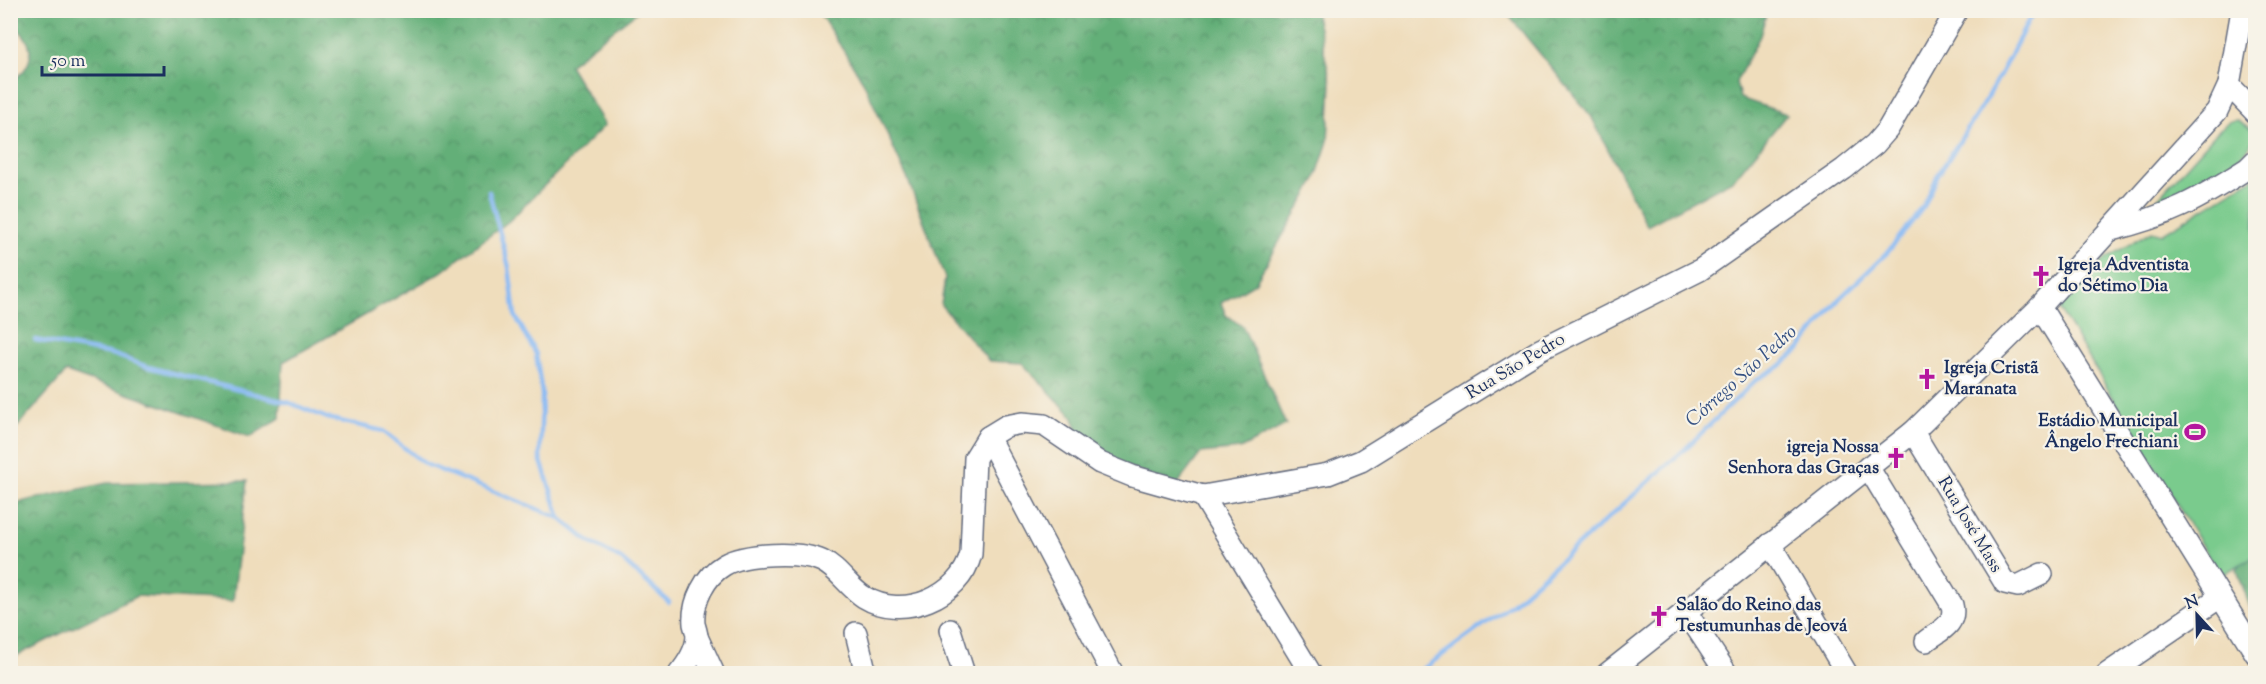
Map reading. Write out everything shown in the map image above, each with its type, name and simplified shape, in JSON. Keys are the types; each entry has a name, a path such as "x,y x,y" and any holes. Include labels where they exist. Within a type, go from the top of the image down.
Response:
{"street":[{"name":"Rua São Pedro","path":"988,437 1013,423 1044,425 1100,463 1132,476 1203,496 1239,492 1328,474 1361,461 1540,350 1700,270 1875,144 1898,114 1916,77 1957,10"},
{"path":"1607,674 1913,432 2040,307 2208,124 2217,111 2229,85 2242,10"},
{"path":"2229,85 2256,113"},
{"path":"2111,230 2154,220 2186,206 2248,168 2256,160"},
{"path":"2040,307 2256,654"},
{"name":"Rua José Mass","path":"1913,432 2005,583 2018,586 2042,574"},
{"path":"714,674 697,637 694,622 702,588 716,570 741,558 793,555 822,561 862,596 886,604 918,604 948,590 967,569 971,554 975,458 988,437"},
{"path":"988,437 1113,674"},
{"path":"1868,467 1952,605 1954,617 1951,623 1926,641"},
{"path":"1203,496 1311,674"},
{"path":"1770,544 1847,674"},
{"path":"2107,674 2220,597"},
{"path":"1687,613 1727,674"},
{"path":"950,630 964,674"},
{"path":"856,633 866,674"},
{"path":"679,674 693,654 697,637"}],"green space":[{"path":"11,10 638,11 569,65 605,125 509,221 441,272 283,362 280,418 250,437 66,372 11,434 11,82 25,69 30,50 26,38 11,26"},
{"path":"818,11 1315,11 1331,83 1328,141 1315,181 1255,283 1221,303 1226,315 1243,327 1286,425 1240,449 1201,453 1176,486 1086,451 1072,416 1022,363 989,361 941,305 945,278 908,180 863,81"},
{"path":"1505,11 1767,11 1760,36 1736,82 1740,98 1787,114 1734,179 1647,226 1591,116"},
{"path":"2238,120 2252,129 2254,139 2246,151 2208,182 2152,213 2148,209 2220,129 2231,121"},
{"name":"Estádio Municipal Ângelo Frechiani","path":"2255,177 2255,556 2220,576 2059,308 2106,258 2152,231 2162,234"},
{"path":"247,481 233,601 137,596 16,656 11,655 11,504 107,483"},
{"path":"2255,548 2255,622 2237,570 2247,553"}],"waterway":[{"name":"Córrego São Pedro","path":"1416,674 1512,604 1684,450 1757,379 1779,367 1800,349 1839,299 1887,253 1924,206 1938,175 1989,95 2029,20 2037,10"},
{"path":"489,192 509,267 515,315 536,354 542,395 540,458 560,518"},
{"path":"35,340 112,354 148,367 290,403 327,418 383,431 425,464 560,518 588,541 621,559 669,602"}],"place":[{"name":"Igreja Adventista do Sétimo Dia","path":"2041,276"},
{"name":"Igreja Cristã Maranata","path":"1927,379"},
{"name":"Estádio Municipal Ângelo Frechiani","path":"2195,432"},
{"name":"igreja Nossa Senhora das Graças","path":"1896,458"},
{"name":"Salão do Reino das Testumunhas de Jeová","path":"1659,616"}]}
